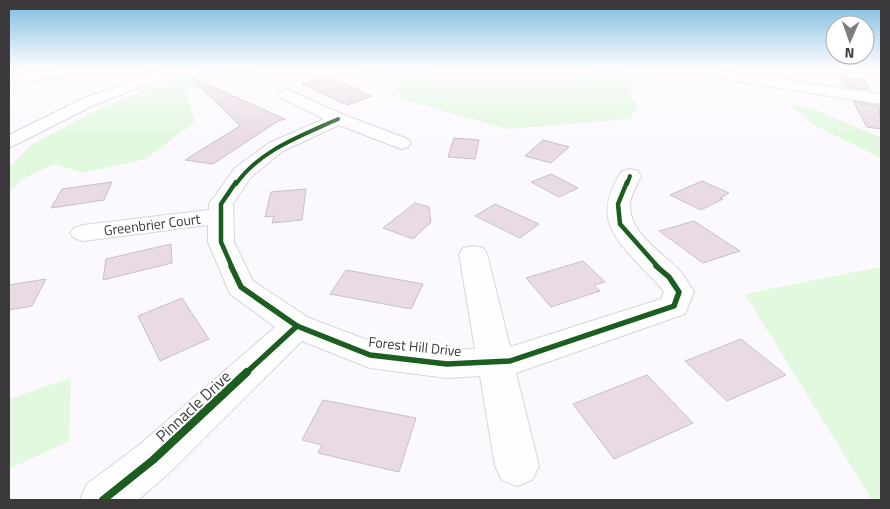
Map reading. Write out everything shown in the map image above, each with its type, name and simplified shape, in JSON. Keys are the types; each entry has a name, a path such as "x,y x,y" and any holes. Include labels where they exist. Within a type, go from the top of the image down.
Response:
{"street":[{"path":"9,142 106,91"},
{"path":"88,102 118,91"},
{"path":"817,91 881,99"},
{"path":"286,94 338,119 401,143"},
{"name":"Forest Hill Drive","path":"338,119 276,147 243,173 221,204 221,242 241,287 297,326 370,355 448,364 510,361 674,306 679,292 669,277 652,262 620,224 618,204 630,176"},
{"name":"Greenbrier Court","path":"83,233 221,216"},
{"path":"473,254 517,466"},
{"name":"Pinnacle Drive","path":"103,500 154,460 297,326"}],"green space":[{"path":"143,91 187,91 195,121 146,159 82,173 54,164 23,179 9,192 9,167 30,146 97,110"},
{"path":"393,91 632,91 630,97 638,104 630,119 507,129 391,96"},
{"path":"790,104 817,110 881,138 881,158 812,124"},
{"path":"881,268 881,500 872,500 745,294"},
{"path":"71,378 69,441 9,469 9,399"}],"building":[{"path":"205,91 222,91 285,119 278,121 213,164 185,160 240,126"},
{"path":"316,91 360,91 372,96 347,105"},
{"path":"853,101 879,106 881,129 867,127"},
{"path":"454,138 479,140 475,159 448,157"},
{"path":"543,140 569,147 551,163 525,156"},
{"path":"551,174 578,188 559,197 531,182"},
{"path":"702,181 729,193 720,198 723,199 701,210 670,195"},
{"path":"112,182 104,200 51,208 62,189"},
{"path":"306,189 302,220 272,223 274,216 265,217 271,192"},
{"path":"415,203 429,207 431,222 413,239 383,228"},
{"path":"495,204 539,224 520,238 475,216"},
{"path":"694,221 740,251 703,263 659,231"},
{"path":"171,244 172,263 103,280 106,259"},
{"path":"583,261 605,282 594,285 600,291 551,307 526,278"},
{"path":"346,270 423,284 411,309 330,294"},
{"path":"46,279 32,306 9,310 9,285"},
{"path":"182,298 209,339 160,361 138,316"},
{"path":"741,339 786,375 727,401 685,361"},
{"path":"647,375 693,423 614,459 573,404"},
{"path":"323,400 416,418 399,472 318,453 322,445 302,440"}],"cycle path":[{"path":"338,119 276,147 243,173 221,204 221,242 241,287 297,326 370,355 447,364 510,361 674,306 679,292 669,277 652,262 620,224 618,204 630,176"},
{"path":"103,500 153,460 297,326"}]}
